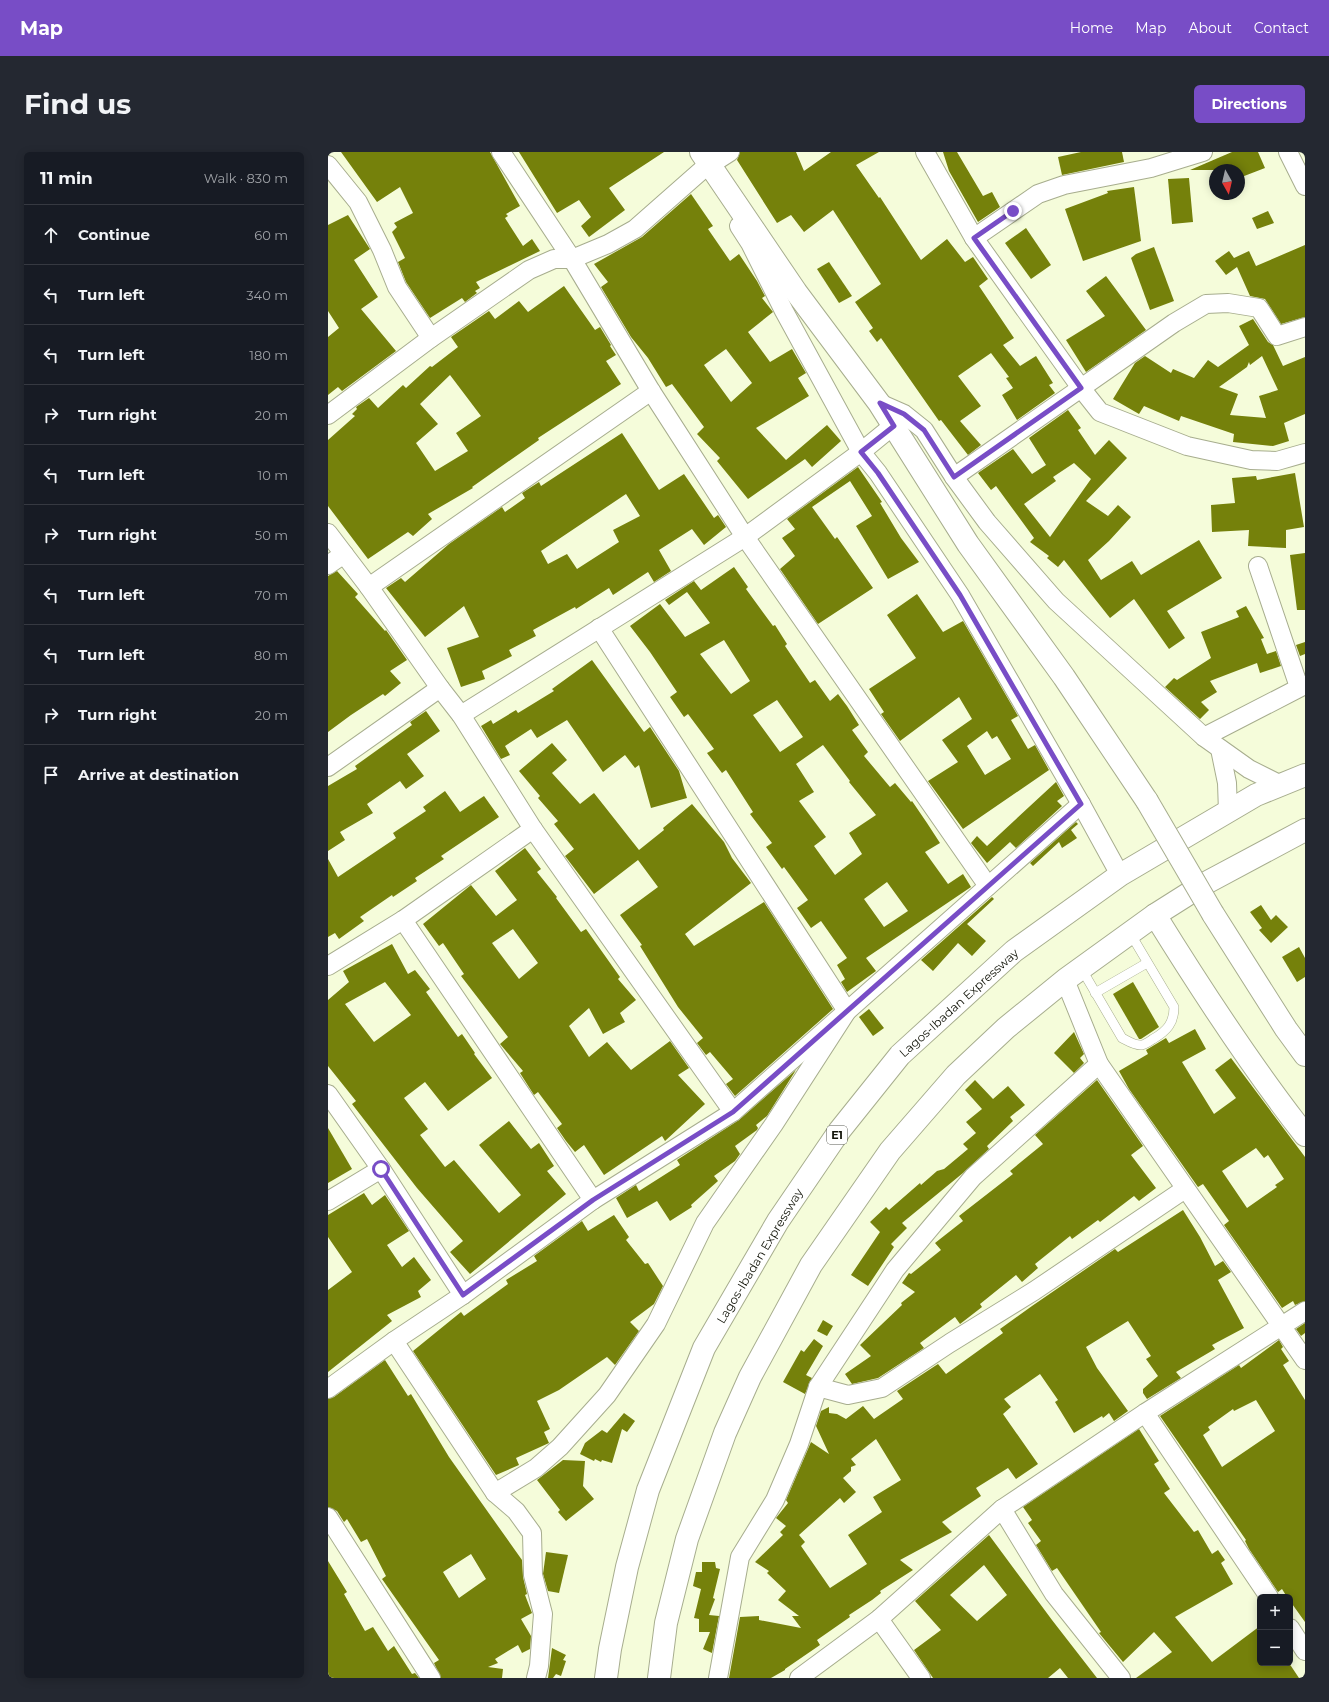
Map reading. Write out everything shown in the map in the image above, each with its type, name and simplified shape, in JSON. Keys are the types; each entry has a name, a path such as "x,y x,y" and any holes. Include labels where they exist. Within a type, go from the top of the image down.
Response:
{"main road":[{"path":"704,162 796,292 880,403 968,544 1064,677 1147,801 1213,914 1286,1028 1305,1054"},
{"name":"Lagos-Ibadan Expressway","path":"606,1678 610,1649 627,1567 648,1490 704,1348 778,1221 840,1130 900,1055 1014,951 1120,875 1256,795 1305,775"},
{"path":"659,1678 666,1623 689,1532 726,1433 750,1377 811,1265 890,1151 951,1081 1006,1028 1073,974 1155,915 1204,884 1305,830"},
{"path":"1155,915 1213,1009 1264,1084 1305,1135"}],"street":[{"path":"501,152 572,259 651,391 745,537 988,886"},
{"path":"328,415 431,338 529,270 554,259 572,259 608,244 635,229 704,162 730,152"},
{"path":"925,152 974,238 1081,388 1100,412 1187,446 1251,460 1277,461 1305,453"},
{"path":"974,238 1038,194 1064,185 1151,168 1203,152"},
{"path":"1288,152 1305,186"},
{"path":"704,162 750,243 784,311 861,452 878,473 960,595 1081,804 1120,875"},
{"path":"328,165 358,202 382,250 397,287 431,338"},
{"path":"954,477 1174,323 1206,304 1228,303 1259,308 1277,336 1305,327"},
{"path":"369,587 651,391"},
{"path":"880,403 904,414 924,430 954,477 987,522 1056,601 1204,737 1249,769 1281,785"},
{"path":"461,715 745,537 894,426"},
{"path":"328,533 369,587 440,688 461,715 533,829 733,1112"},
{"path":"328,566 344,554"},
{"path":"1204,737 1302,686 1258,566"},
{"path":"599,628 847,1011"},
{"path":"328,767 440,688"},
{"path":"1220,749 1227,783 1228,812"},
{"path":"328,1389 394,1341 463,1295 593,1200 733,1112 1081,804"},
{"path":"328,966 402,920 533,829"},
{"path":"402,920 593,1200"},
{"path":"1073,974 1099,1064 1305,1360"},
{"path":"495,1493 536,1468 560,1447 607,1395 656,1324 705,1223 774,1124 847,1011"},
{"path":"718,1678 740,1556 775,1500 799,1444 818,1387 895,1270 973,1178 1099,1064"},
{"path":"328,1094 381,1169 463,1295"},
{"path":"328,1201 381,1169"},
{"path":"818,1387 848,1395 882,1388 950,1343 1034,1291 1185,1189"},
{"path":"799,1678 879,1619 1002,1509 1145,1413 1305,1311"},
{"path":"394,1341 495,1493 516,1511 532,1533 534,1576 543,1614 536,1678"},
{"path":"1145,1413 1267,1594"},
{"path":"1002,1509 1054,1594 1121,1678"},
{"path":"328,1517 431,1678"},
{"path":"879,1619 921,1678"},
{"path":"1291,1630 1305,1651"}],"lane":[{"path":"1073,974 1095,993 1122,1038 1133,1044 1143,1045 1165,1032 1171,1024 1174,1016 1174,1007 1147,964 1130,933"},
{"path":"1095,993 1147,964"}],"building":[{"path":"341,152 490,152 520,206 506,214 508,216 505,218 523,246 532,239 540,251 476,282 480,288 475,291 477,293 465,302 462,298 430,318 406,282 398,262 405,258 392,232 397,227 394,223 413,213 400,187 377,202"},
{"path":"519,152 664,152 609,188 625,210 589,237 581,226 591,217 579,200 557,213"},
{"path":"740,152 796,152 804,171 831,152 879,152 856,165 879,198 880,197 921,260 947,239 965,262 973,257 988,279 979,286 1014,338 1003,345 1020,366 1036,356 1053,383 1049,385 1055,393 1017,420 1002,395 1013,388 1006,378 1009,377 991,353 958,376 981,406 960,421 981,445 968,455 941,420 939,421 881,338 877,342 869,331 873,328 855,302 881,284 833,210 804,232 791,215 777,223 737,160"},
{"path":"943,152 957,152 983,196 992,192 1000,207 978,222 949,171"},
{"path":"1081,152 1122,152 1124,162 1062,175 1058,157"},
{"path":"1232,152 1258,152 1265,168 1245,176 1245,164 1209,164 1209,170 1190,170"},
{"path":"1189,178 1193,222 1172,224 1168,179"},
{"path":"1134,187 1141,241 1083,261 1065,209 1108,193 1107,191"},
{"path":"691,194 713,226 708,229 730,261 739,254 765,296 762,298 773,312 748,332 770,362 792,349 806,373 798,378 809,396 756,428 786,460 827,425 841,441 812,467 805,459 748,499 717,461 720,458 697,434 704,427 672,384 666,387 648,358 631,337 601,287 608,282 594,264 642,237","holes":["726,349 752,383 731,402 704,365"]},
{"path":"1268,211 1274,223 1257,229 1252,218"},
{"path":"348,215 370,249 354,260 378,297 361,309 396,351 342,391 338,387 328,395 328,337 339,328 328,311 328,225"},
{"path":"1026,228 1051,265 1031,279 1005,243"},
{"path":"1305,245 1305,317 1281,324 1265,299 1250,296 1237,267 1226,275 1215,261 1229,251 1234,258 1249,251 1256,266"},
{"path":"1154,247 1174,301 1150,310 1131,258 1136,254"},
{"path":"829,262 852,296 839,303 817,269"},
{"path":"1106,276 1146,330 1086,372 1066,340 1105,316 1086,291"},
{"path":"564,286 595,330 600,327 611,345 610,346 616,355 606,361 621,384 538,438 539,440 472,487 473,488 428,514 432,519 413,536 408,532 368,559 328,506 328,440 355,416 352,414 357,409 356,407 369,398 378,408 403,385 406,388 430,366 432,367 458,347 451,337 489,311 495,319 519,301 528,312","holes":["450,375 481,416 456,433 468,451 435,471 416,443 438,424 420,404"]},
{"path":"1253,319 1268,342 1273,345 1283,366 1305,357 1305,414 1284,423 1289,441 1273,446 1233,442 1234,434 1181,416 1179,421 1144,406 1139,414 1113,399 1135,363 1145,356 1171,373 1173,369 1194,378 1208,360 1218,367 1249,345 1239,326","holes":["1262,356 1278,390 1259,396 1266,418 1230,415 1238,394 1219,387 1247,367 1249,362 1250,365"]},
{"path":"1068,410 1081,428 1078,430 1095,455 1109,440 1127,458 1086,501 1108,516 1118,505 1131,517 1109,541 1088,560 1101,580 1132,561 1141,575 1199,540 1222,578 1167,611 1185,638 1169,649 1134,599 1110,618 1064,560 1058,567 1047,558 1049,556 1030,542 1034,538 996,486 991,490 978,473 1013,449 1032,474 1046,465 1029,438","holes":["1074,463 1091,479 1050,537 1024,504 1056,481 1053,477"]},
{"path":"622,433 659,490 684,474 714,518 718,515 726,527 704,545 692,529 659,550 671,571 654,582 648,572 613,595 609,588 576,609 575,607 533,630 536,636 509,650 512,656 482,671 485,679 461,687 447,648 479,637 464,606 425,637 386,588 401,578 405,582 449,544 502,507 505,512 525,498 522,493 539,482 541,486","holes":["626,494 640,516 613,530 619,542 577,569 567,554 548,564 541,551"]},
{"path":"858,467 882,502 880,503 901,538 919,562 888,579 856,526 872,516 850,481 812,507 835,539 837,537 873,588 818,624 780,569 795,556 782,538 795,529 787,519"},
{"path":"1295,473 1304,527 1286,530 1286,548 1248,546 1249,530 1212,532 1211,505 1235,503 1232,478 1256,476 1257,480"},
{"path":"1305,553 1305,610 1297,610 1290,555"},
{"path":"734,567 748,587 746,589 773,626 775,625 787,644 785,646 810,683 815,680 830,701 838,694 847,706 859,725 852,730 868,752 864,756 890,787 895,783 911,802 912,801 927,823 940,843 925,852 948,884 963,874 971,887 866,958 876,971 847,992 841,982 845,979 837,965 847,958 821,921 811,928 797,908 808,900 784,867 782,869 766,847 772,843 750,814 753,812 726,770 722,773 707,753 714,749 688,714 684,717 670,697 677,692 650,652 630,626 660,604 685,637 710,623 687,592 669,605 665,600 694,581 701,590","holes":["724,640 750,681 731,694 700,654","777,700 803,737 780,752 753,715","823,745 850,781 849,782 876,815 849,833 862,854 835,875 814,846 826,837 799,801 814,792 796,764","887,882 908,911 884,927 864,899"]},
{"path":"337,571 358,594 355,597 385,631 386,630 407,660 390,671 401,683 385,696 383,694 328,732 328,576"},
{"path":"917,594 943,632 963,621 1018,716 1011,720 1028,749 1035,745 1049,770 963,829 928,781 958,762 942,740 972,719 959,697 900,741 881,714 884,712 869,689 916,658 887,615","holes":["987,731 992,739 997,736 1011,759 985,775 967,746"]},
{"path":"1246,606 1264,638 1261,639 1267,654 1276,651 1281,666 1260,673 1257,663 1210,681 1217,692 1201,702 1209,710 1200,719 1165,687 1174,678 1177,680 1211,658 1201,632 1239,617 1236,611"},
{"path":"1305,642 1305,654 1300,656 1296,645"},
{"path":"592,660 644,732 650,727 679,771 687,798 651,808 639,765 635,768 625,755 603,772 567,720 537,738 531,729 505,746 510,755 501,759 481,726 491,720 493,724 516,710 518,713 554,691 552,689"},
{"path":"426,711 440,731 407,754 424,776 406,789 400,781 367,804 373,813 340,832 345,840 328,851 328,786 357,769 355,766 412,725 410,722"},
{"path":"552,743 567,760 552,773 580,804 594,793 639,850 664,830 663,828 692,804 724,842 732,858 751,883 685,934 694,946 764,902 833,1009 735,1096 726,1084 733,1079 710,1052 706,1055 697,1043 703,1038 678,1007 640,946 642,945 620,915 658,887 638,860 594,894 565,856 574,849 554,824 558,821 538,798 540,796 519,771"},
{"path":"1056,782 1064,796 1057,801 1062,806 1016,848 1010,842 987,863 971,843 977,836 987,846"},
{"path":"445,791 460,812 484,796 499,817 441,856 444,859 415,878 417,881 393,897 392,895 360,917 364,921 339,939 335,933 328,937 328,859 338,877 396,838 393,833 426,811 423,807"},
{"path":"1076,822 1078,824 1071,830 1077,838 1062,848 1059,842 1033,866 1030,863"},
{"path":"525,848 541,869 537,872 557,897 556,898 581,932 586,929 620,977 618,979 636,1000 620,1013 625,1022 603,1034 589,1008 569,1026 589,1057 607,1042 631,1070 670,1041 689,1068 678,1075 705,1104 665,1141 662,1136 604,1175 584,1145 575,1152 566,1141 557,1128 562,1124 538,1092 534,1095 520,1073 523,1071 500,1044 508,1037 461,976 464,974 443,943 439,946 423,924 471,885 496,916 517,900 495,871","holes":["513,929 538,963 519,979 492,943"]},
{"path":"992,897 994,899 967,924 986,941 972,956 958,943 933,971 921,960"},
{"path":"1261,905 1271,920 1276,915 1288,927 1271,943 1259,930 1262,928 1250,912"},
{"path":"392,944 408,974 415,970 430,989 426,992 458,1037 462,1034 475,1053 474,1054 492,1078 448,1111 425,1082 404,1098 428,1129 420,1135 445,1167 454,1160 499,1213 521,1195 479,1145 509,1121 531,1149 539,1143 554,1166 547,1171 566,1194 470,1274 450,1252 463,1241 417,1188 352,1104 356,1101 328,1066 328,1000 349,982 343,971","holes":["385,982 411,1015 374,1042 345,1004"]},
{"path":"1299,947 1305,958 1305,977 1297,982 1282,957"},
{"path":"1133,982 1159,1027 1141,1039 1139,1039 1113,994"},
{"path":"869,1009 884,1028 873,1036 859,1017"},
{"path":"1195,1029 1206,1049 1182,1062 1214,1114 1236,1098 1215,1070 1231,1058 1305,1157 1305,1301 1295,1305 1293,1301 1282,1308 1224,1225 1229,1221 1203,1184 1198,1187 1129,1089 1119,1071 1148,1054 1146,1050 1166,1038 1169,1043","holes":["1256,1148 1264,1158 1268,1155 1284,1179 1275,1185 1277,1187 1247,1208 1222,1171"]},
{"path":"1074,1032 1084,1054 1080,1058 1084,1063 1074,1073 1054,1053"},
{"path":"796,1070 767,1116 756,1125 758,1128 757,1130 735,1146 740,1154 735,1161 714,1176 718,1181 691,1205 692,1207 670,1221 657,1201 627,1218 616,1198 636,1185 639,1191 680,1165 677,1160 739,1120"},
{"path":"975,1080 993,1099 1008,1086 1025,1105 1010,1117 1013,1121 987,1146 989,1149 963,1173 902,1223 907,1228 891,1244 894,1247 868,1286 851,1275 880,1232 870,1222 886,1207 889,1210 920,1183 921,1185 937,1171 944,1169 968,1149 963,1144 976,1133 966,1122 982,1109 965,1090"},
{"path":"1097,1080 1143,1146 1131,1155 1156,1188 1139,1201 1134,1196 1100,1222 1098,1220 1072,1239 1070,1236 1035,1264 1038,1268 1022,1282 1016,1275 980,1304 982,1307 960,1324 955,1317 920,1343 924,1348 878,1378 852,1384 845,1374 871,1356 860,1345 902,1305 901,1303 915,1292 902,1283 909,1273 911,1274 941,1250 935,1243 963,1221 959,1216 1013,1174 1010,1171 1043,1144 1035,1135"},
{"path":"328,1128 352,1169 328,1183"},
{"path":"364,1193 372,1205 385,1195 409,1231 387,1245 402,1267 414,1257 431,1280 418,1291 421,1297 387,1315 392,1321 328,1372 328,1290 352,1272 328,1237 328,1215"},
{"path":"1183,1210 1200,1237 1215,1266 1223,1261 1231,1272 1218,1280 1244,1328 1212,1345 1215,1349 1176,1372 1181,1378 1147,1399 1143,1393 1143,1389 1158,1376 1146,1359 1151,1356 1128,1321 1086,1347 1097,1368 1128,1411 1114,1421 1109,1413 1103,1418 1102,1416 1074,1433 1055,1402 1058,1400 1040,1374 1004,1399 1011,1407 1003,1414 1038,1464 1016,1479 1008,1468 976,1488 981,1496 942,1522 952,1532 900,1560 913,1570 880,1591 881,1593 872,1600 849,1615 850,1617 817,1640 820,1645 785,1670 771,1678 729,1678 740,1617 759,1616 759,1620 801,1628 792,1616 799,1616 778,1600 786,1591 767,1573 769,1571 755,1562 783,1535 780,1532 786,1526 776,1518 788,1503 786,1500 811,1442 829,1454 816,1426 821,1411 829,1407 829,1413 837,1414 846,1419 863,1406 874,1419 903,1399 897,1391 938,1364 946,1374 1003,1333 1000,1329 1032,1306 1115,1249 1118,1252","holes":["876,1439 901,1480 873,1497 882,1512 848,1535 867,1564 830,1588 801,1546 805,1542 799,1535 840,1498 844,1503 856,1492 843,1478 851,1471 851,1467 856,1465 851,1459"]},
{"path":"614,1215 629,1237 626,1240 645,1264 648,1263 663,1286 654,1304 630,1322 639,1331 615,1365 607,1357 559,1390 537,1401 550,1429 544,1432 549,1443 516,1458 519,1465 496,1475 413,1351 461,1312 464,1316 508,1284 506,1280 537,1261 534,1256 582,1221 588,1231"},
{"path":"823,1320 833,1326 827,1336 817,1331"},
{"path":"1305,1323 1305,1333 1301,1336 1296,1329"},
{"path":"814,1339 823,1346 806,1375 812,1378 805,1394 783,1382 801,1350 804,1352"},
{"path":"1279,1340 1283,1347 1281,1349 1289,1361 1283,1365 1305,1400 1305,1622 1293,1605 1293,1594 1285,1594 1282,1589 1278,1592 1249,1549 1245,1541 1246,1540 1160,1416 1239,1365 1241,1368","holes":["1256,1400 1275,1431 1222,1467 1203,1435 1210,1430 1208,1427 1233,1409 1234,1411"]},
{"path":"385,1360 408,1396 411,1394 449,1457 522,1560 523,1577 527,1594 525,1595 532,1613 521,1619 531,1636 530,1649 522,1653 518,1645 495,1659 498,1663 488,1667 503,1669 502,1678 441,1678 434,1663 439,1660 382,1579 386,1576 367,1539 361,1542 347,1519 344,1522 337,1511 328,1507 328,1399 334,1397","holes":["471,1554 486,1579 459,1598 443,1572"]},
{"path":"624,1413 635,1421 627,1432 622,1429 612,1463 602,1460 601,1462 595,1459 594,1461 580,1454 585,1443 602,1430 607,1433"},
{"path":"1139,1429 1159,1461 1154,1464 1170,1489 1164,1493 1194,1532 1198,1530 1212,1554 1218,1550 1225,1560 1221,1563 1233,1584 1175,1617 1212,1662 1257,1628 1257,1666 1291,1666 1299,1678 1136,1678 1172,1652 1154,1632 1123,1662 1099,1633 1101,1632 1057,1568 1052,1571 1036,1545 1041,1541 1028,1523 1032,1520 1023,1507"},
{"path":"563,1460 585,1461 583,1486 594,1499 566,1521 558,1512 560,1510 537,1480"},
{"path":"989,1535 1097,1678 1068,1678 1060,1668 1048,1678 933,1678 914,1650 941,1630 915,1601","holes":["984,1565 1007,1595 977,1621 950,1595"]},
{"path":"546,1552 568,1555 559,1593 548,1591 543,1574"},
{"path":"328,1561 347,1592 344,1594 365,1631 373,1627 388,1651 394,1646 412,1674 415,1673 419,1678 328,1678"},
{"path":"702,1562 715,1562 716,1568 720,1569 713,1598 715,1599 709,1615 719,1616 712,1653 703,1649 710,1632 699,1632 699,1619 694,1618 701,1589 693,1586 696,1572 702,1572"},
{"path":"552,1648 566,1655 563,1660 566,1661 561,1676 556,1674 553,1678 548,1678"}],"route":[{"path":"381,1169 463,1295 593,1200 733,1112 988,886 1071,815 1081,804 960,595 878,473 861,452 894,426 880,403 904,414 924,430 954,477 1081,388 974,238 1013,211"}]}
